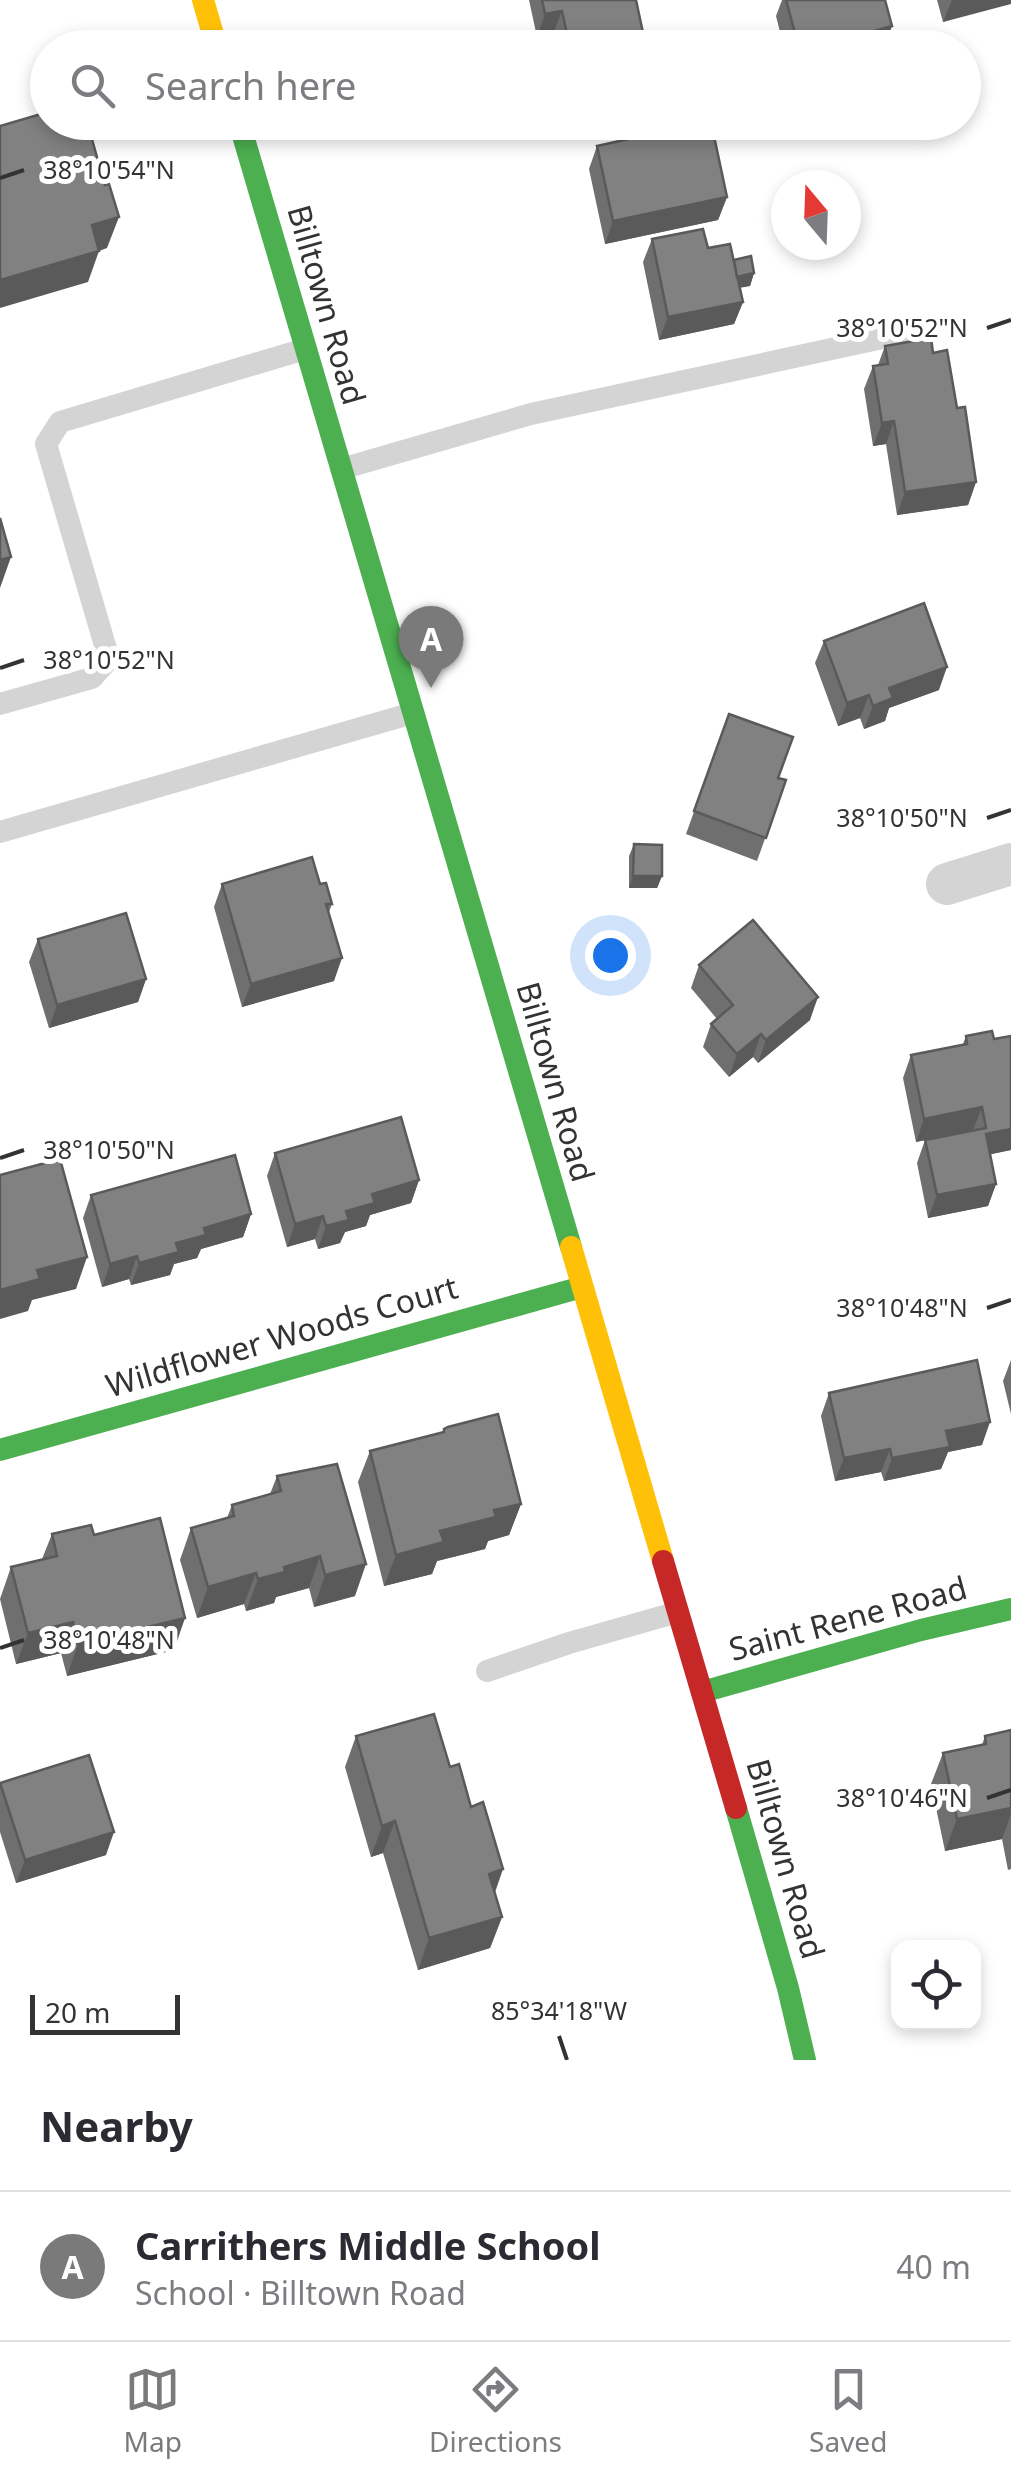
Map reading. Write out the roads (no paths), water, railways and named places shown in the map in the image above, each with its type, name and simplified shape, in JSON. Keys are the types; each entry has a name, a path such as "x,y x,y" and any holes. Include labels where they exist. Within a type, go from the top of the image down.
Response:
{"main road":[{"path":"203,0 212,30"},
{"name":"Billtown Road","path":"244,140 702,1692 806,2060"},
{"name":"Wildflower Woods Court","path":"0,1450 582,1287"},
{"name":"Saint Rene Road","path":"702,1692 920,1630 1011,1609"}],"street":[{"path":"947,884 1011,864"}],"lane":[{"path":"341,469 531,414 929,328"},
{"path":"0,704 92,678 109,659 46,444 60,422 305,349"},
{"path":"0,832 413,713"},
{"path":"487,1671 569,1642 678,1612"}],"place":[{"name":"Carrithers Middle School","path":"431,688"}]}
